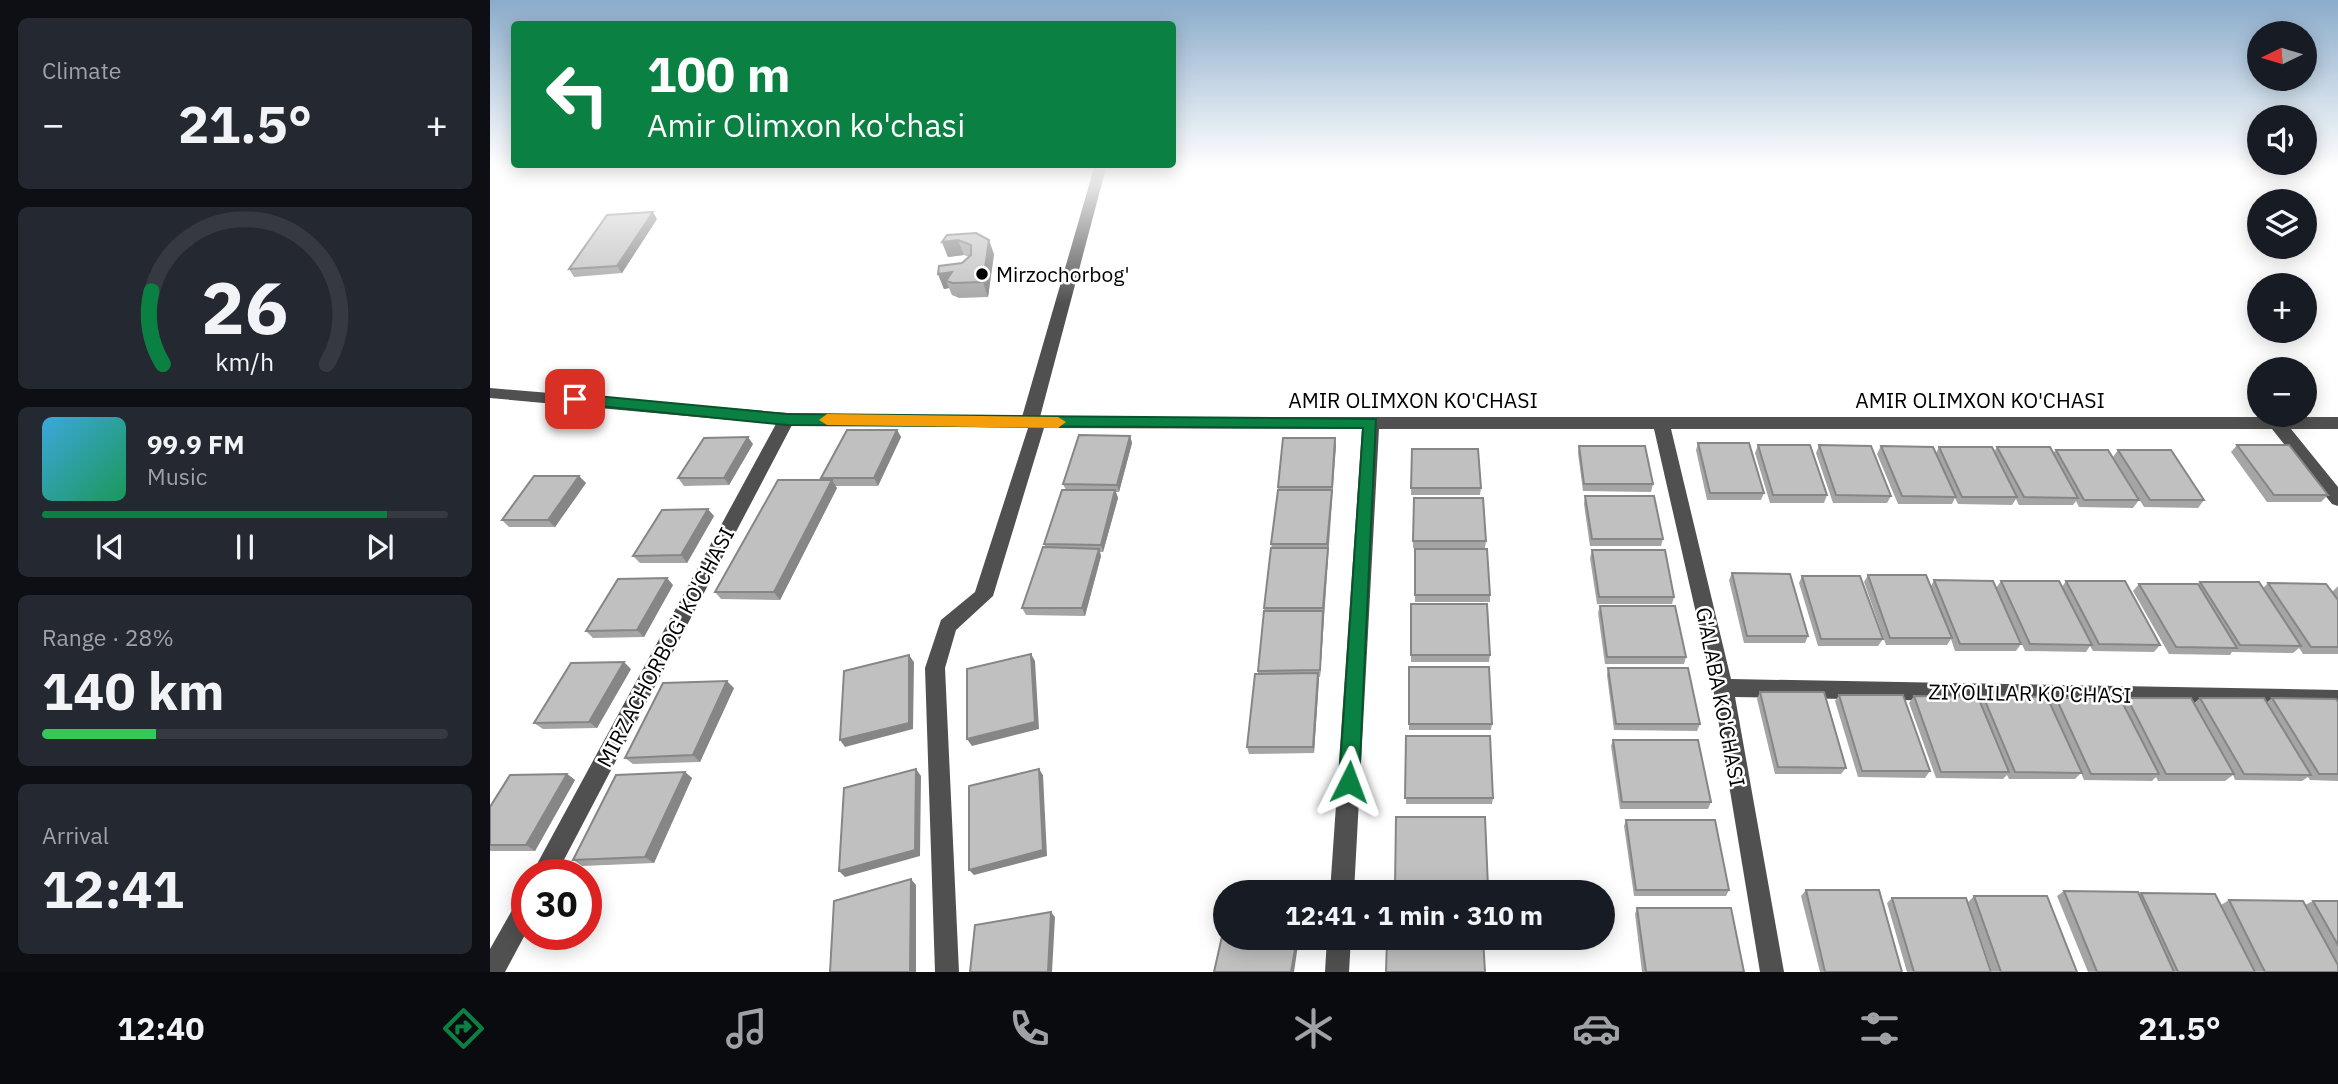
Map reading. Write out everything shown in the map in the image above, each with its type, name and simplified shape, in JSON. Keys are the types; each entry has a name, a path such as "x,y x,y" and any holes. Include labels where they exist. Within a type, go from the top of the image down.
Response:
{"street":[{"path":"947,972 935,668 948,626 983,596 1088,213"},
{"name":"AMIR OLIMXON KO'CHASI","path":"490,393 787,419 1371,423 2247,423"},
{"name":"MIRZACHORBOG' KO'CHASI","path":"552,859 787,419"},
{"path":"1343,880 1371,423"},
{"name":"G'ALABA KO'CHASI","path":"1661,423 1723,688 1772,972"},
{"name":"AMIR OLIMXON KO'CHASI","path":"2317,423 2338,423"},
{"path":"2280,427 2338,499"},
{"name":"ZIYOLILAR KO'CHASI","path":"1723,688 2338,699"},
{"path":"491,972 511,935"},
{"path":"1337,972 1338,950"}],"building":[{"path":"652,213 617,266 569,269 607,215"},
{"path":"976,233 989,240 983,282 946,281 952,272 938,274 939,266 962,263 971,255 971,245 958,240 942,242 947,235"},
{"path":"847,430 897,430 874,478 821,478"},
{"path":"1079,435 1130,436 1117,485 1063,484"},
{"path":"748,437 724,478 678,478 704,438"},
{"path":"1283,438 1335,438 1332,487 1278,487"},
{"path":"1698,443 1749,443 1764,493 1710,493"},
{"path":"1758,445 1810,445 1827,495 1773,495"},
{"path":"1819,445 1871,446 1891,496 1836,495"},
{"path":"2237,445 2289,445 2328,495 2274,495"},
{"path":"1579,446 1645,446 1653,484 1584,484"},
{"path":"1881,446 1933,447 1956,497 1902,496"},
{"path":"1939,447 1992,447 2017,497 1962,497"},
{"path":"1997,447 2050,447 2078,498 2024,497"},
{"path":"1412,449 1478,449 1481,488 1411,488"},
{"path":"2056,450 2108,450 2139,500 2084,500"},
{"path":"2118,450 2171,450 2204,500 2150,500"},
{"path":"534,476 579,476 548,520 502,520"},
{"path":"778,480 832,480 774,592 715,592"},
{"path":"1062,490 1115,490 1101,545 1044,544"},
{"path":"1278,490 1332,490 1327,544 1271,544"},
{"path":"1585,496 1654,496 1663,539 1592,539"},
{"path":"1414,498 1483,498 1486,541 1413,541"},
{"path":"708,509 681,555 633,556 662,510"},
{"path":"1043,547 1099,549 1082,608 1022,608"},
{"path":"1271,548 1328,548 1323,608 1264,608"},
{"path":"1415,549 1487,549 1490,595 1415,595"},
{"path":"1592,550 1665,550 1674,597 1599,597"},
{"path":"1732,573 1790,574 1808,636 1747,636"},
{"path":"1868,575 1926,575 1952,638 1890,638"},
{"path":"1802,576 1860,576 1883,639 1821,639"},
{"path":"667,578 637,630 586,631 618,579"},
{"path":"1934,580 1993,581 2021,644 1960,644"},
{"path":"2001,581 2059,581 2092,645 2030,644"},
{"path":"2066,581 2125,581 2160,645 2099,644"},
{"path":"2200,582 2259,582 2301,646 2240,645"},
{"path":"2268,583 2326,584 2338,600 2338,647 2311,647"},
{"path":"2139,584 2198,584 2237,648 2176,647"},
{"path":"1411,604 1487,604 1490,655 1411,655"},
{"path":"1600,606 1675,606 1686,657 1607,657"},
{"path":"1264,611 1323,611 1320,670 1258,671"},
{"path":"1031,654 1035,722 967,739 967,669"},
{"path":"909,655 909,723 840,740 844,671"},
{"path":"624,662 589,722 534,723 571,663"},
{"path":"1409,667 1489,667 1492,724 1409,724"},
{"path":"1608,668 1688,668 1700,724 1616,724"},
{"path":"1318,673 1313,747 1247,747 1255,674"},
{"path":"727,681 693,755 625,758 663,683"},
{"path":"1760,692 1824,692 1846,768 1778,767"},
{"path":"1839,695 1903,695 1930,771 1862,771"},
{"path":"1914,696 1978,697 2009,772 1941,772"},
{"path":"1983,696 2047,697 2082,773 2015,772"},
{"path":"2056,698 2120,698 2159,774 2091,774"},
{"path":"2127,698 2191,698 2234,774 2166,774"},
{"path":"2200,698 2264,698 2311,775 2244,774"},
{"path":"2272,698 2336,699 2338,774 2319,774"},
{"path":"1406,736 1490,736 1493,798 1405,798"},
{"path":"1613,740 1698,740 1711,802 1622,802"},
{"path":"916,769 915,850 839,871 844,788"},
{"path":"1039,769 1043,850 969,870 969,786"},
{"path":"685,772 645,857 574,859 616,775"},
{"path":"567,774 526,845 490,845 490,807 510,775"},
{"path":"1396,817 1485,817 1488,880 1395,880"},
{"path":"1626,820 1715,820 1729,890 1636,890"},
{"path":"911,879 910,972 830,972 834,901"},
{"path":"1806,890 1879,890 1902,972 1825,972"},
{"path":"2064,891 2138,892 2174,972 2097,972"},
{"path":"2141,893 2215,894 2255,972 2178,972"},
{"path":"1974,896 2047,896 2077,972 2001,972"},
{"path":"1892,898 1966,898 1991,972 1914,972"},
{"path":"2229,900 2303,901 2338,965 2338,972 2265,972"},
{"path":"2313,901 2338,901 2338,945"},
{"path":"1637,908 1731,908 1744,972 1646,972"},
{"path":"1051,912 1048,972 970,972 975,925"},
{"path":"1219,950 1295,950 1291,972 1214,972"},
{"path":"1387,950 1484,950 1485,972 1386,972"}],"slow traffic":[{"path":"827,420 1058,422"}],"place":[{"name":"Mirzochorbog'","path":"982,274"}],"route":[{"path":"575,399 787,419 1371,423 1349,782"}]}
